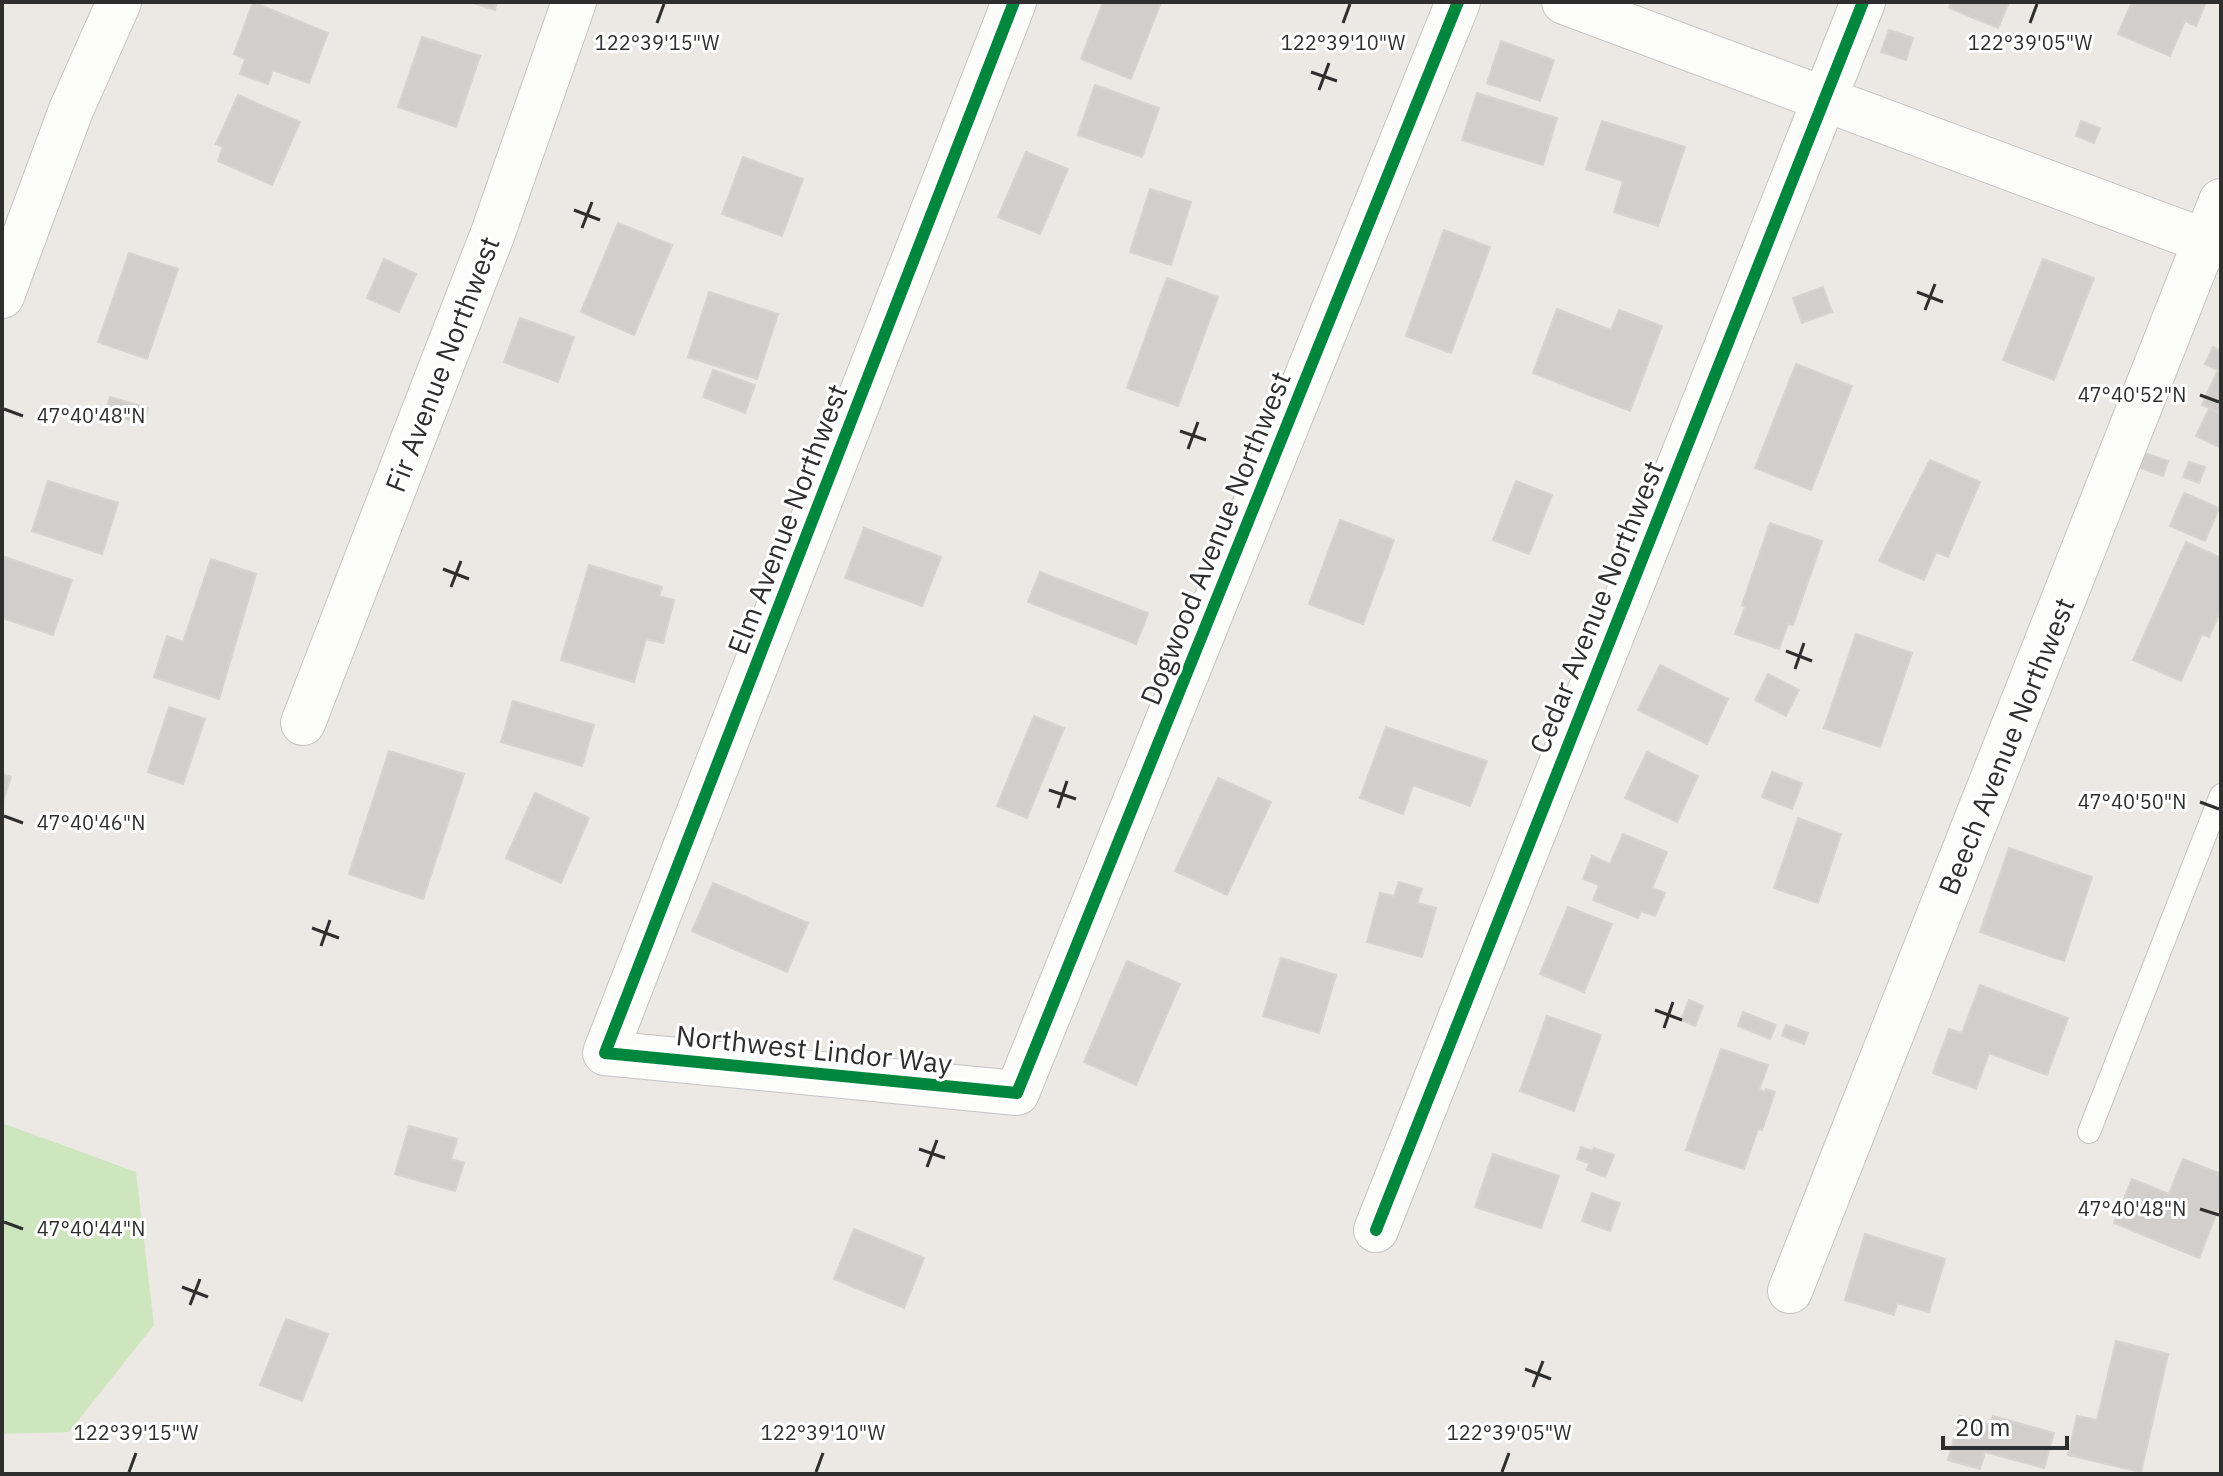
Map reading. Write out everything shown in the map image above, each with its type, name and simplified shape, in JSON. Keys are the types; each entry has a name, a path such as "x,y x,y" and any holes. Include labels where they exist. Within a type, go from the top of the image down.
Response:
{"street":[{"path":"2,296 71,110 119,2"},
{"name":"Fir Avenue Northwest","path":"303,723 487,248 574,2"},
{"name":"Elm Avenue Northwest","path":"605,1053 1014,2"},
{"name":"Dogwood Avenue Northwest","path":"1017,1093 1458,2"},
{"path":"1564,2 2213,244"},
{"name":"Cedar Avenue Northwest","path":"1376,1230 1863,2"},
{"name":"Beech Avenue Northwest","path":"1790,1291 2213,244 2221,201"},
{"name":"Northwest Lindor Way","path":"605,1053 1017,1093"}],"lane":[{"path":"2089,1132 2221,795"}],"green space":[{"path":"2,1123 136,1172 154,1325 69,1432 2,1434"}],"building":[{"path":"253,2 328,33 309,83 273,70 268,84 240,74 245,59 234,54"},
{"path":"470,2 497,2 495,10"},
{"path":"1103,2 1161,2 1131,79 1081,59"},
{"path":"1951,2 2009,2 1998,28 1949,8"},
{"path":"2132,2 2206,2 2196,26 2185,21 2170,56 2118,34"},
{"path":"1889,30 1913,38 1906,60 1881,52"},
{"path":"422,37 480,56 456,127 398,107"},
{"path":"1501,41 1554,60 1540,101 1487,83"},
{"path":"1095,85 1159,108 1142,157 1078,135"},
{"path":"1477,93 1557,118 1543,165 1462,140"},
{"path":"238,95 300,122 272,185 218,161 223,147 216,144"},
{"path":"1602,121 1685,147 1658,226 1614,212 1623,181 1586,169"},
{"path":"2081,121 2100,128 2094,143 2076,136"},
{"path":"1026,152 1068,169 1040,234 998,217"},
{"path":"743,157 803,179 782,236 722,214"},
{"path":"1150,189 1191,202 1171,265 1130,252"},
{"path":"618,223 672,245 634,335 581,312"},
{"path":"1444,230 1490,247 1451,353 1406,336"},
{"path":"129,253 178,269 147,359 98,342"},
{"path":"384,259 416,274 399,312 367,298"},
{"path":"2043,259 2094,278 2054,380 2003,360"},
{"path":"1167,278 1218,297 1178,406 1127,388"},
{"path":"1823,287 1832,312 1802,323 1793,298"},
{"path":"709,292 778,314 757,379 688,357"},
{"path":"1557,309 1611,330 1619,310 1662,326 1630,411 1533,373"},
{"path":"520,318 574,337 558,382 504,362"},
{"path":"2213,347 2221,351 2221,413 2202,405 2218,370 2205,364"},
{"path":"1796,364 1852,386 1811,490 1755,468"},
{"path":"713,370 755,385 745,413 703,397"},
{"path":"110,397 148,408 144,424 105,413"},
{"path":"2209,409 2221,414 2221,448 2196,436"},
{"path":"2145,453 2168,461 2163,476 2140,468"},
{"path":"1930,460 1980,482 1948,557 1936,552 1924,580 1879,561"},
{"path":"2189,462 2205,467 2199,483 2183,477"},
{"path":"48,481 118,503 102,554 32,531"},
{"path":"1516,481 1552,495 1529,554 1493,540"},
{"path":"2184,493 2219,508 2205,541 2170,526"},
{"path":"1340,520 1394,540 1363,624 1309,604"},
{"path":"1770,523 1822,541 1793,625 1788,624 1779,649 1735,634"},
{"path":"864,528 941,557 922,606 845,578"},
{"path":"2186,542 2221,558 2221,610 2209,637 2202,634 2181,681 2133,660"},
{"path":"2,556 72,580 53,635 2,618"},
{"path":"211,559 256,574 219,699 154,677 167,636 183,642"},
{"path":"589,565 662,587 659,596 674,600 663,643 646,639 634,682 561,660"},
{"path":"1040,572 1148,613 1136,644 1028,602"},
{"path":"1856,634 1912,653 1880,747 1824,728"},
{"path":"1660,665 1728,699 1707,744 1638,710"},
{"path":"1768,674 1799,690 1786,716 1755,700"},
{"path":"513,701 594,725 582,766 501,742"},
{"path":"169,707 205,719 183,784 148,772"},
{"path":"1034,716 1064,728 1027,818 997,806"},
{"path":"1386,727 1487,761 1470,806 1413,785 1403,814 1360,798"},
{"path":"389,751 464,774 423,899 349,874"},
{"path":"1647,752 1698,776 1677,822 1625,798"},
{"path":"1772,772 1802,783 1792,809 1762,797"},
{"path":"2,774 11,777 2,805"},
{"path":"1218,778 1271,802 1227,895 1175,871"},
{"path":"535,793 589,818 561,883 506,858"},
{"path":"1798,818 1841,834 1818,903 1774,888"},
{"path":"1623,834 1667,852 1652,888 1665,893 1655,916 1641,911 1638,918 1593,900 1599,885 1583,879 1592,856 1610,864"},
{"path":"2009,848 2092,877 2064,961 1980,932"},
{"path":"1399,882 1422,889 1417,903 1436,908 1422,957 1367,942 1380,893 1394,896"},
{"path":"713,883 808,923 787,972 692,931"},
{"path":"1568,907 1612,924 1584,992 1540,974"},
{"path":"1281,958 1336,975 1319,1033 1263,1016"},
{"path":"1127,961 1180,984 1136,1085 1084,1062"},
{"path":"1980,985 2068,1018 2047,1075 1989,1053 1976,1089 1933,1073 1949,1029 1962,1033"},
{"path":"1689,1000 1703,1006 1695,1026 1681,1020"},
{"path":"1743,1012 1776,1025 1770,1039 1738,1026"},
{"path":"1547,1016 1601,1035 1574,1111 1520,1091"},
{"path":"1786,1025 1808,1033 1804,1044 1782,1036"},
{"path":"1721,1049 1768,1065 1759,1090 1775,1092 1744,1169 1686,1150"},
{"path":"409,1126 457,1139 451,1159 464,1163 455,1191 395,1174"},
{"path":"1581,1147 1614,1155 1605,1177 1587,1170 1589,1163 1577,1159"},
{"path":"1493,1154 1559,1176 1541,1228 1475,1207"},
{"path":"2183,1159 2221,1174 2221,1202 2199,1258 2114,1223 2132,1179 2169,1194"},
{"path":"1592,1193 1620,1203 1610,1231 1582,1221"},
{"path":"854,1229 924,1258 904,1308 834,1279"},
{"path":"1865,1234 1945,1259 1929,1312 1897,1303 1894,1315 1845,1300"},
{"path":"286,1319 328,1334 302,1401 260,1385"},
{"path":"2116,1341 2168,1354 2141,1472 2068,1455 2077,1416 2097,1420"},
{"path":"1960,1416 1990,1425 1993,1416 2054,1433 2044,1468 1985,1452 1980,1469 1948,1460"}],"cycle path":[{"path":"1014,2 605,1053 1017,1093 1458,2"},
{"path":"1376,1230 1863,2"}]}
